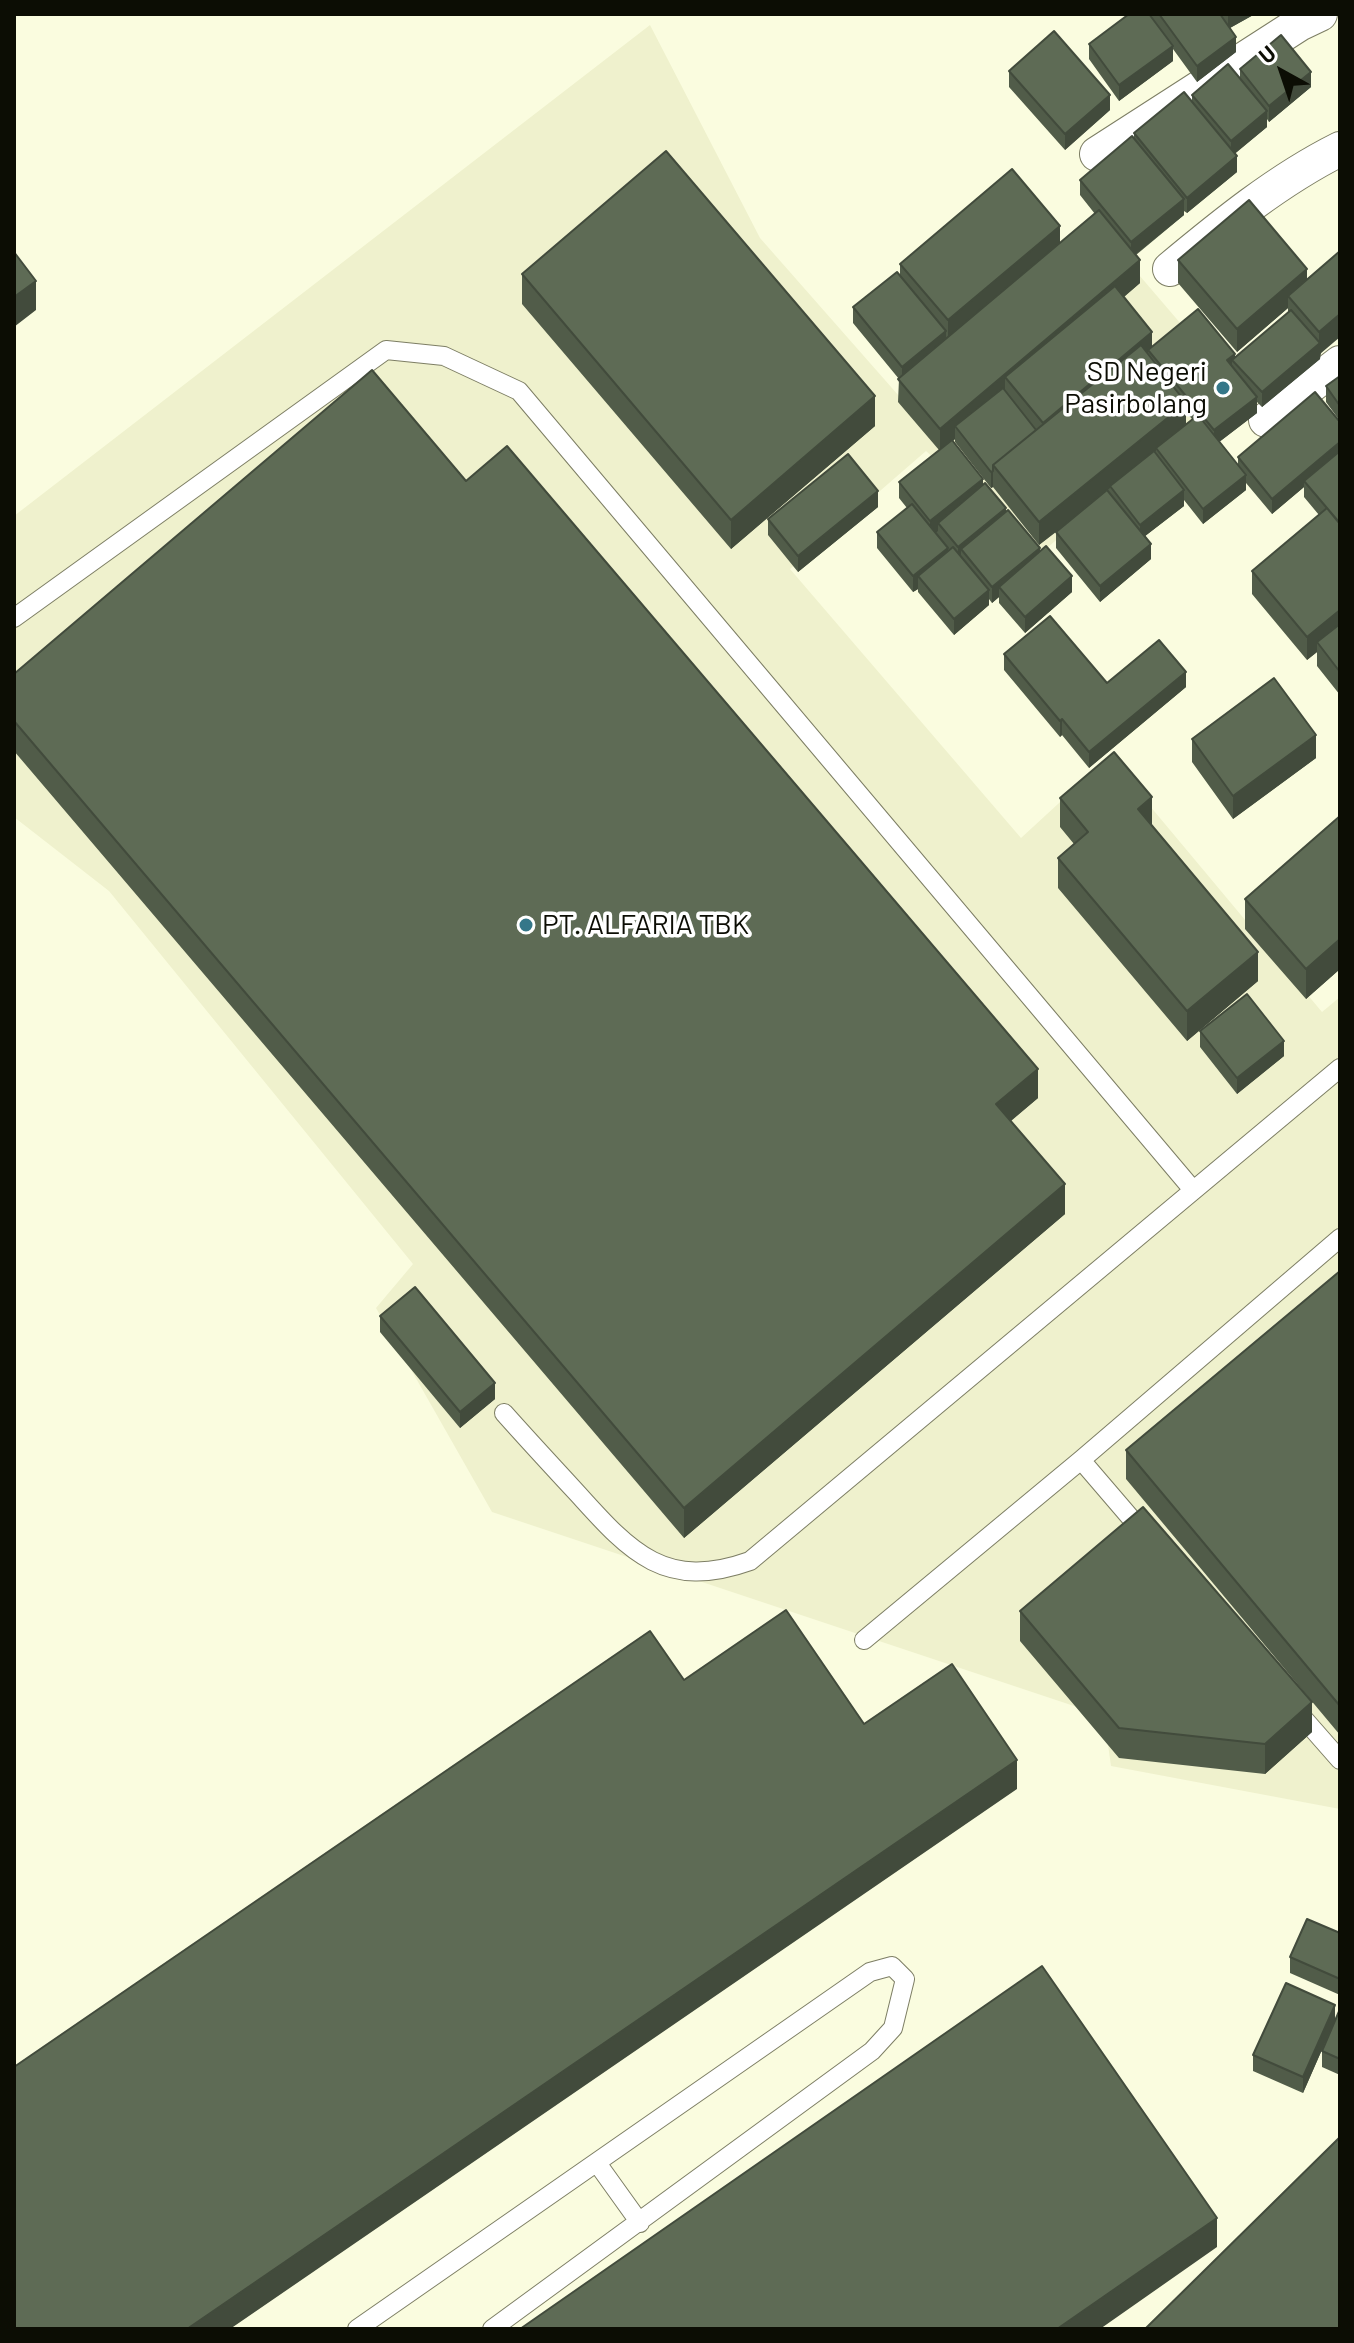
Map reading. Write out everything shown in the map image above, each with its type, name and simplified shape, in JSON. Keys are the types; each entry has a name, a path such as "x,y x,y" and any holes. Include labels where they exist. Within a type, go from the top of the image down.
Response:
{"street":[{"path":"1097,154 1299,24 1320,14"},
{"path":"1170,269 1243,211 1314,162 1340,149"},
{"path":"1266,420 1340,363"}],"lane":[{"path":"14,618 386,350 444,356 519,391 1193,1190"},
{"path":"504,1413 608,1528 632,1550 667,1567 701,1571 750,1561 1340,1068"},
{"path":"864,1640 1081,1460 1340,1238"},
{"path":"1081,1460 1164,1556"},
{"path":"1288,1700 1340,1760"},
{"path":"357,2329 384,2321 597,2163 870,1972 892,1966 905,1979 893,2028 872,2051 492,2329"},
{"path":"597,2163 640,2223"}],"shaded area":[{"path":"650,25 760,238 899,396 1098,227 1187,331 1247,376 1040,554 926,451 790,569 1021,838 1109,757 1322,1012 1340,997 1340,1809 1111,1766 1104,1716 492,1512 376,1308 413,1264 109,891 14,817 14,516"}],"building":[{"path":"1129,14 1149,14 1173,46 1119,85 1089,44"},
{"path":"1159,14 1220,14 1236,37 1197,66"},
{"path":"1054,31 1110,95 1065,134 1009,71"},
{"path":"1281,35 1311,72 1269,106 1240,69"},
{"path":"1228,64 1267,111 1231,141 1192,95"},
{"path":"1184,92 1237,156 1187,198 1134,133"},
{"path":"1132,136 1184,199 1131,242 1080,180"},
{"path":"666,151 875,396 731,520 522,274"},
{"path":"1012,169 1060,226 948,320 900,264"},
{"path":"1249,200 1307,269 1237,329 1178,260"},
{"path":"1099,210 1140,260 940,429 898,379"},
{"path":"1340,251 1340,314 1319,332 1288,296"},
{"path":"14,252 36,281 14,297"},
{"path":"897,272 946,331 902,367 853,307"},
{"path":"1115,286 1152,332 1043,423 1005,377"},
{"path":"1198,309 1235,354 1227,360 1257,397 1214,430 1148,350"},
{"path":"1291,310 1320,343 1262,392 1232,360"},
{"path":"1141,345 1186,403 1039,522 993,465"},
{"name":"PT. ALFARIA TBK","path":"372,370 466,481 507,446 1038,1069 996,1104 1065,1184 684,1508 14,721 14,674"},
{"path":"1340,376 1340,406 1326,386"},
{"path":"1003,388 1036,430 993,465 991,472 955,426"},
{"path":"1315,392 1340,422 1340,442 1272,499 1238,457"},
{"path":"1198,415 1246,475 1203,509 1156,448"},
{"path":"952,440 983,479 930,521 899,482"},
{"path":"1154,451 1184,490 1140,525 1110,486"},
{"path":"1340,451 1340,520 1338,521 1304,481"},
{"path":"848,454 878,491 798,556 768,519"},
{"path":"985,483 1006,508 958,547 938,523"},
{"path":"1107,490 1151,544 1100,586 1056,532"},
{"path":"912,504 948,548 913,576 877,532"},
{"path":"1327,508 1340,524 1340,610 1307,637 1252,571"},
{"path":"1008,510 1040,548 992,587 961,549"},
{"path":"1046,546 1072,576 1025,617 999,587"},
{"path":"953,547 989,590 954,619 918,576"},
{"path":"1050,616 1107,683 1159,640 1186,672 1089,752 1004,654"},
{"path":"1340,624 1340,672 1317,642"},
{"path":"1274,678 1316,735 1233,796 1192,739"},
{"path":"1114,752 1152,797 1138,809 1258,952 1187,1011 1058,858 1088,832 1060,798"},
{"path":"1340,816 1340,939 1306,969 1245,899"},
{"path":"1247,994 1284,1041 1237,1078 1200,1031"},
{"path":"1340,1271 1340,1706 1126,1450"},
{"path":"415,1287 495,1383 460,1412 380,1316"},
{"path":"1143,1507 1312,1702 1265,1744 1119,1728 1020,1611"},
{"path":"786,1610 864,1724 952,1664 1017,1760 187,2329 14,2329 14,2067 650,1631 684,1680"},
{"path":"1307,1919 1340,1933 1340,1979 1290,1957"},
{"path":"1042,1966 1217,2218 1057,2329 520,2329"},
{"path":"1286,1983 1335,2005 1303,2077 1253,2055"},
{"path":"1340,2009 1340,2059 1322,2051"},
{"path":"1340,2137 1340,2329 1145,2329"}],"place":[{"name":"SD Negeri Pasirbolang","path":"1223,388"},
{"name":"PT. ALFARIA TBK","path":"526,925"}]}
